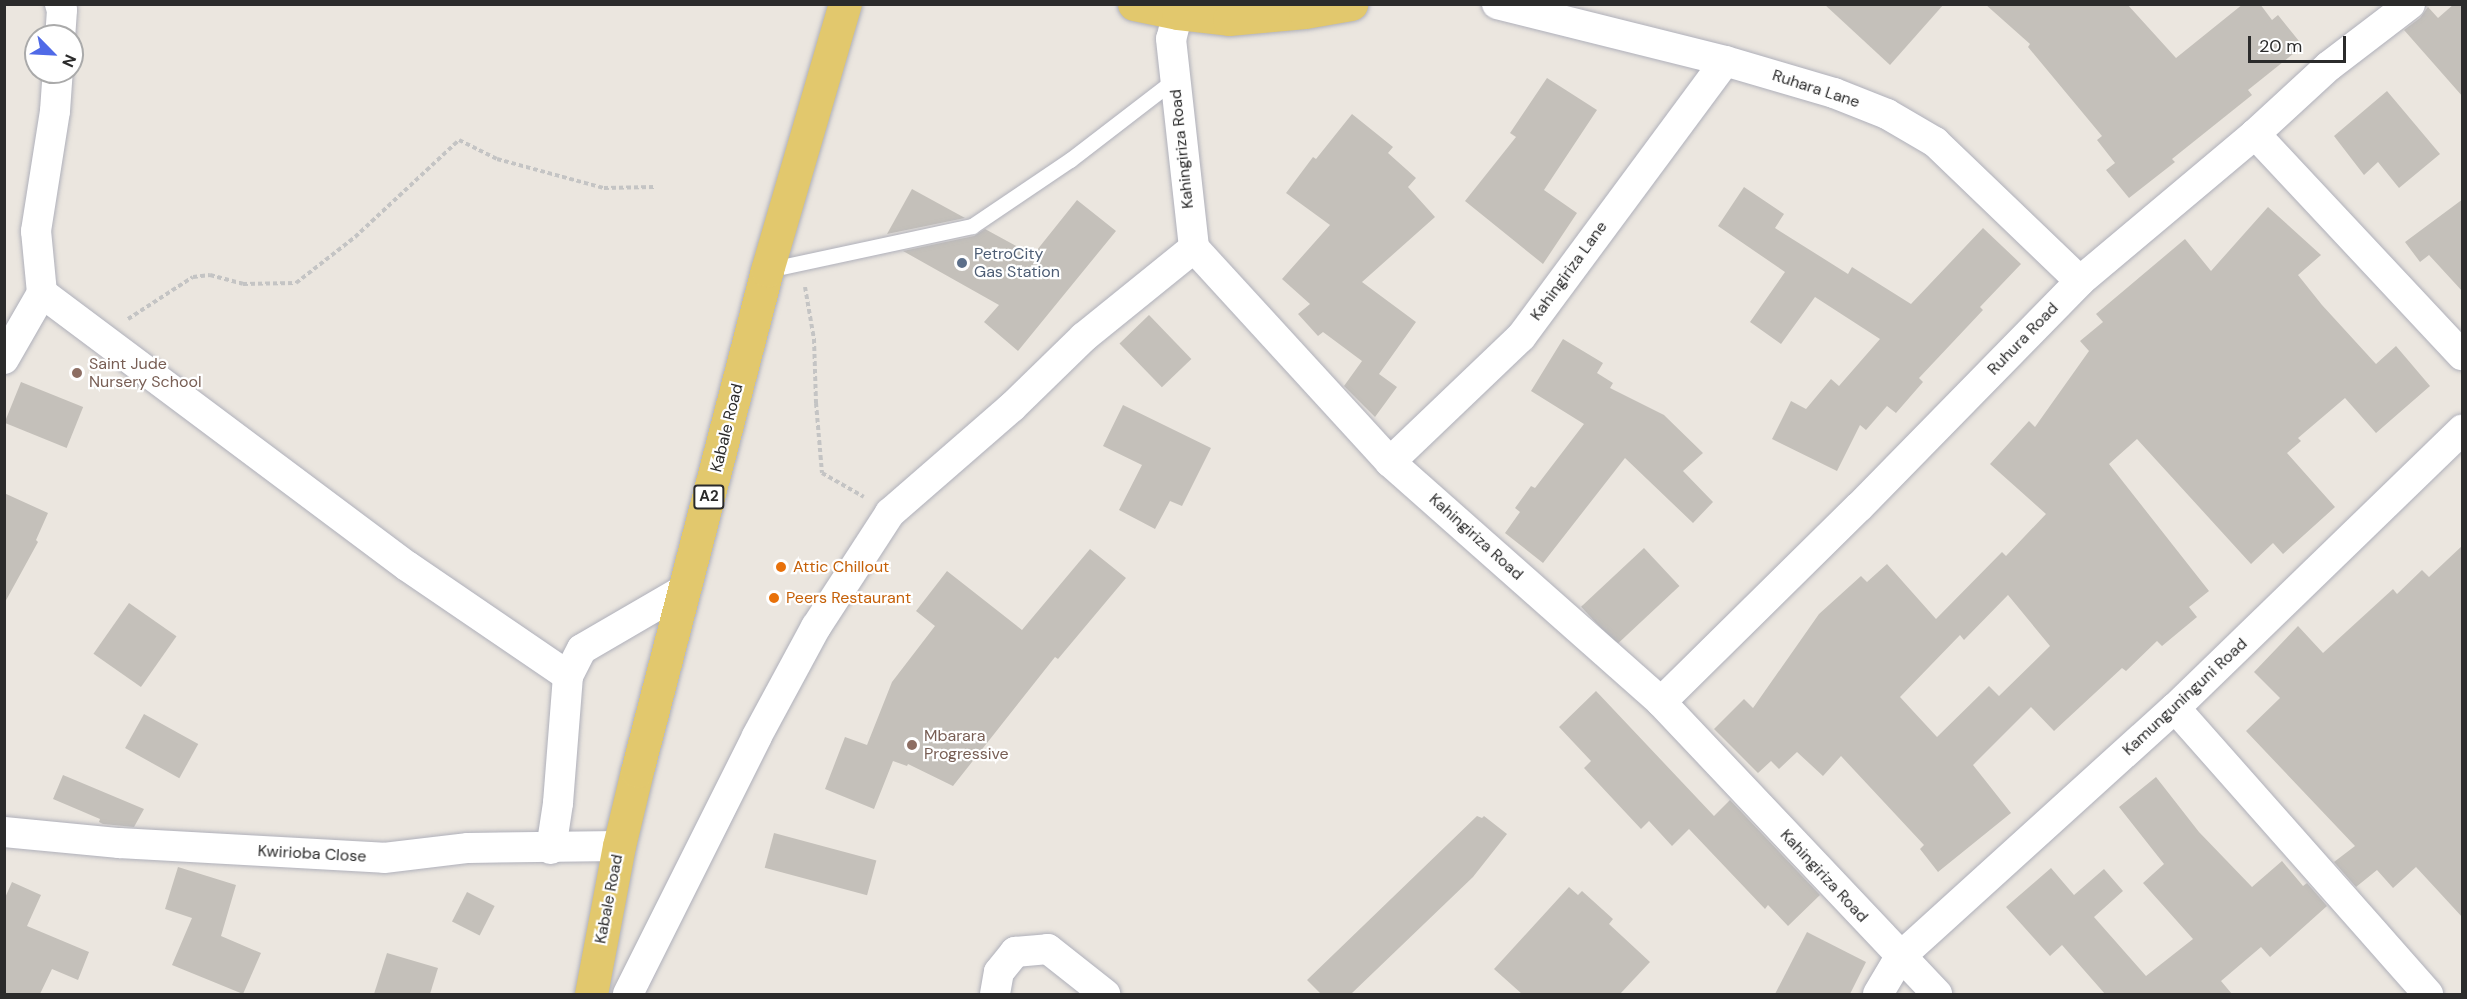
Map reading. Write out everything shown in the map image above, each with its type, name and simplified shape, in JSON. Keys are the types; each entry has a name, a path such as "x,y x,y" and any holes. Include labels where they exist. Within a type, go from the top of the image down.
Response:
{"main road":[{"name":"Kabale Road","path":"591,994 619,846 767,270 845,4"},
{"path":"1134,4 1179,9 1229,19 1305,12 1351,4"}],"street":[{"path":"60,4 61,24"},
{"name":"Ruhara Lane","path":"1497,4 1725,61 1834,93 1887,114 1935,142 2080,281"},
{"name":"Ruhura Road","path":"1661,702 1859,507 2080,281 2255,134 2329,66 2410,4"},
{"name":"Kahingiriza Road","path":"1179,9 1171,39 1194,248 1390,462 1661,702 1937,994"},
{"name":"Kahingiriza Lane","path":"1390,462 1521,337 1725,61"},
{"path":"4,359 42,293 36,231 57,84"},
{"path":"2255,134 2463,355"},
{"path":"628,994 758,736 811,637 890,513 1012,407 1084,337 1194,248"},
{"path":"42,293 407,566 568,676"},
{"name":"Kamunguninguni Road","path":"1878,994 1900,957 2175,708 2463,430"},
{"path":"551,849 558,803 568,676 582,649 685,589"},
{"path":"2175,708 2428,994"},
{"name":"Kwirioba Close","path":"4,832 119,843 384,858 468,848 551,849 619,846"},
{"path":"995,994 999,972 1015,952 1048,949 1105,994"}],"lane":[{"path":"767,270 972,226 1070,160 1174,80"}],"path":[{"path":"100,338 193,276 210,275 243,284 296,283 355,237 459,140 497,159 604,188 654,187"},
{"path":"801,262 814,339 816,403 822,473 871,501"}],"building":[{"path":"1824,4 1944,4 1890,65"},
{"path":"1985,4 2127,4 2176,58 2243,4 2260,4 2272,20 2278,15 2303,46 2248,90 2252,95 2172,159 2175,162 2129,198 2106,170 2115,163 2097,140 2102,136 2028,47 2030,44"},
{"path":"2454,4 2463,4 2463,97 2404,30 2420,18 2428,7 2438,18"},
{"path":"1547,78 1597,110 1544,190 1577,213 1543,264 1465,201 1516,137 1510,133"},
{"path":"2387,91 2440,154 2399,188 2378,162 2364,175 2334,136"},
{"path":"1352,114 1393,147 1388,153 1416,178 1408,187 1435,217 1362,282 1416,322 1379,374 1397,387 1375,417 1344,386 1362,361 1323,332 1318,336 1298,314 1310,304 1282,279 1330,225 1286,193 1313,157 1316,159"},
{"path":"1744,187 1784,214 1775,228 1848,274 1852,267 1911,304 1983,228 2021,264 1980,307 1983,310 1919,378 1923,382 1896,413 1887,406 1866,430 1860,425 1837,471 1772,439 1791,401 1806,409 1831,379 1839,386 1880,339 1815,297 1781,344 1750,322 1785,272 1718,226"},
{"path":"912,189 965,218 887,234"},
{"path":"2463,199 2463,292 2429,255 2420,262 2405,242"},
{"path":"1077,200 1116,231 1018,351 984,322 999,305 903,251 974,236 985,229 1033,255"},
{"path":"2268,207 2321,255 2298,275 2322,305 2376,364 2396,346 2430,386 2376,433 2345,398 2298,438 2301,441 2287,453 2335,507 2283,554 2273,543 2251,564 2137,439 2109,464 2209,591 2189,607 2197,617 2162,646 2157,641 2126,671 2122,668 2054,731 2031,707 1973,765 2011,813 1938,872 1920,849 1924,845 1841,756 1823,776 1797,752 1779,769 1771,761 1758,773 1714,729 1744,699 1753,708 1819,614 1861,576 1867,582 1887,564 1936,619 2002,552 2006,556 2046,514 1990,464 2029,421 2035,427 2089,351 2080,341 2103,322 2096,314 2185,239 2211,271","holes":["2008,595 2050,646 1999,696 1989,686 1937,737 1900,697 1960,635 1964,640"]},
{"path":"1149,315 1191,359 1162,387 1120,343"},
{"path":"1563,339 1603,363 1597,373 1613,383 1610,388 1664,415 1703,453 1683,471 1713,502 1693,523 1625,458 1543,563 1505,533 1520,512 1515,508 1531,486 1535,488 1584,424 1531,391"},
{"path":"21,382 83,407 67,448 5,423"},
{"path":"1123,405 1211,448 1182,506 1170,501 1155,529 1119,510 1142,465 1103,446"},
{"path":"4,493 48,513 36,540 38,542 4,604"},
{"path":"2463,545 2463,918 2416,867 2393,888 2377,870 2356,887 2334,862 2355,846 2246,731 2280,698 2254,672 2298,626 2323,653 2393,589 2397,594 2422,570 2429,577"},
{"path":"1644,548 1679,586 1617,645 1581,607"},
{"path":"1090,549 1126,578 1058,659 1055,657 953,786 908,764 907,766 893,761 874,809 825,789 845,737 867,745 892,682 935,626 916,611 947,571 1022,630"},
{"path":"129,603 177,636 141,687 93,654"},
{"path":"1596,691 1714,816 1730,800 1820,895 1788,926 1768,905 1765,909 1689,829 1672,846 1649,821 1641,829 1584,768 1591,761 1559,727"},
{"path":"144,714 198,744 179,778 125,748"},
{"path":"63,775 144,809 134,827 103,824 99,822 100,819 53,799"},
{"path":"2156,777 2199,832 2252,887 2282,861 2303,886 2307,883 2327,906 2270,957 2261,947 2221,981 2232,994 2105,994 2062,945 2050,956 2006,907 2051,868 2074,895 2104,869 2123,891 2094,917 2146,976 2193,939 2143,883 2164,864 2119,807"},
{"path":"1477,816 1482,818 1484,816 1507,834 1473,877 1351,994 1321,994 1307,980"},
{"path":"774,833 876,860 867,895 765,868"},
{"path":"178,867 236,885 221,936 261,953 243,994 172,965 192,918 165,909"},
{"path":"12,882 41,895 27,926 89,952 78,980 52,969 40,994 4,994 4,900"},
{"path":"1569,887 1578,895 1582,891 1613,919 1609,924 1650,962 1620,994 1522,994 1494,969"},
{"path":"467,892 495,906 480,935 452,921"},
{"path":"1807,932 1866,962 1850,994 1775,994"},
{"path":"387,953 438,968 430,994 374,994"}],"place":[{"name":"PetroCity Gas Station","path":"962,263"},
{"name":"Saint Jude Nursery School","path":"77,373"},
{"name":"Attic Chillout","path":"781,567"},
{"name":"Peers Restaurant","path":"774,598"},
{"name":"Mbarara Progressive","path":"912,745"}]}
